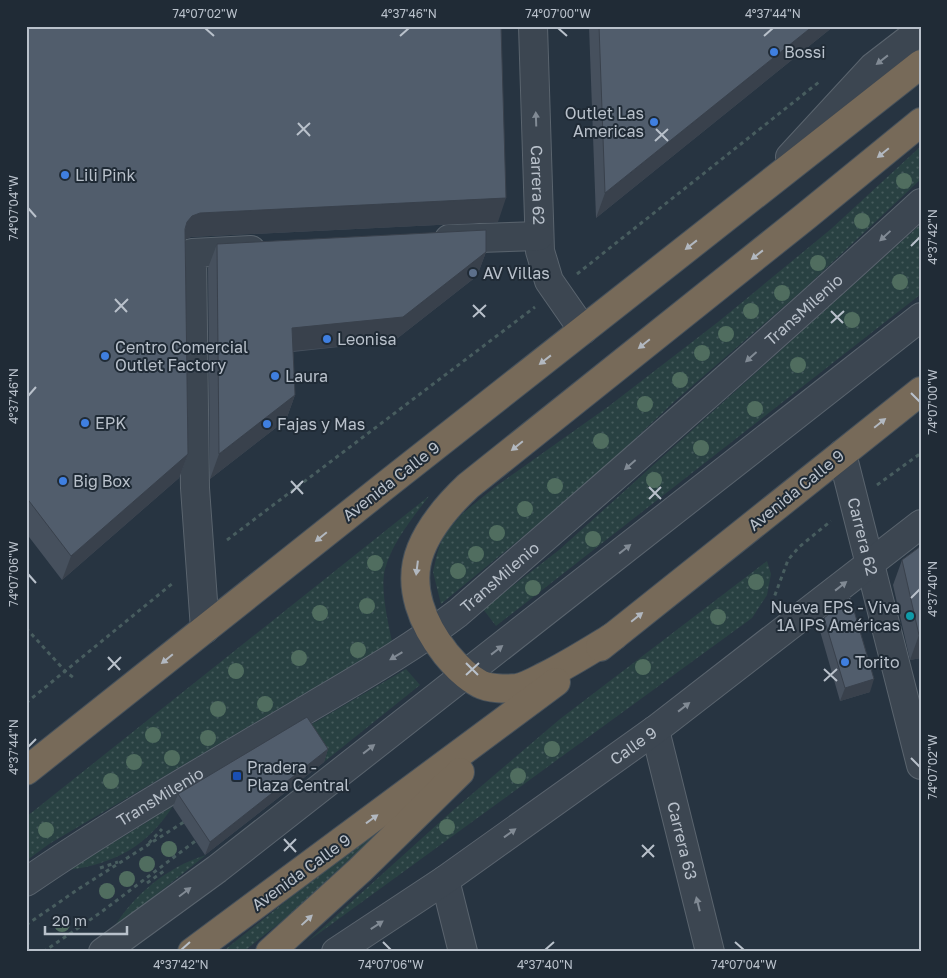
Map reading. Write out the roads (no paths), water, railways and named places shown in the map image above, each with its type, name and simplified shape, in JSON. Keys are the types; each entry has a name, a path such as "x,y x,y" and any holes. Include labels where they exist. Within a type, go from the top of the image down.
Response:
{"highway":[{"name":"Avenida Calle 9","path":"26,771 391,480 921,64"},
{"path":"614,636 572,662 518,688 498,688 481,685 465,674 454,663 423,618 416,596 416,570 421,549 447,506 468,486 921,122"},
{"name":"Avenida Calle 9","path":"192,952 530,702 921,391"},
{"name":"Avenida Calle 9","path":"270,952 360,870 530,702"}],"street":[{"name":"Carrera 62","path":"533,26 540,251 549,281 583,330"},
{"name":"Avenida Calle 9","path":"757,193 873,67 921,30"},
{"name":"TransMilenio","path":"26,882 157,797 321,701 432,633 458,613 631,464 921,203"},
{"path":"429,240 539,236"},
{"path":"205,629 195,488 192,253 271,249"},
{"path":"104,952 217,869 921,317"},
{"name":"Carrera 62","path":"842,454 870,563 914,707 921,765"},
{"name":"Calle 9","path":"336,952 445,880 655,730 921,524"},
{"name":"Carrera 63","path":"655,730 710,952"},
{"path":"445,880 462,952"}],"place":[{"name":"Bossi","path":"774,52"},
{"name":"Outlet Las Americas","path":"654,122"},
{"name":"Lili Pink","path":"65,175"},
{"name":"AV Villas","path":"473,273"},
{"name":"Leonisa","path":"327,339"},
{"name":"Centro Comercial Outlet Factory","path":"105,356"},
{"name":"Laura","path":"275,376"},
{"name":"EPK","path":"85,423"},
{"name":"Fajas y Mas","path":"267,424"},
{"name":"Big Box","path":"63,481"},
{"name":"Nueva EPS - Viva 1A IPS Américas","path":"910,616"},
{"name":"Torito","path":"845,662"},
{"name":"Pradera - Plaza Central","path":"237,776"}]}
